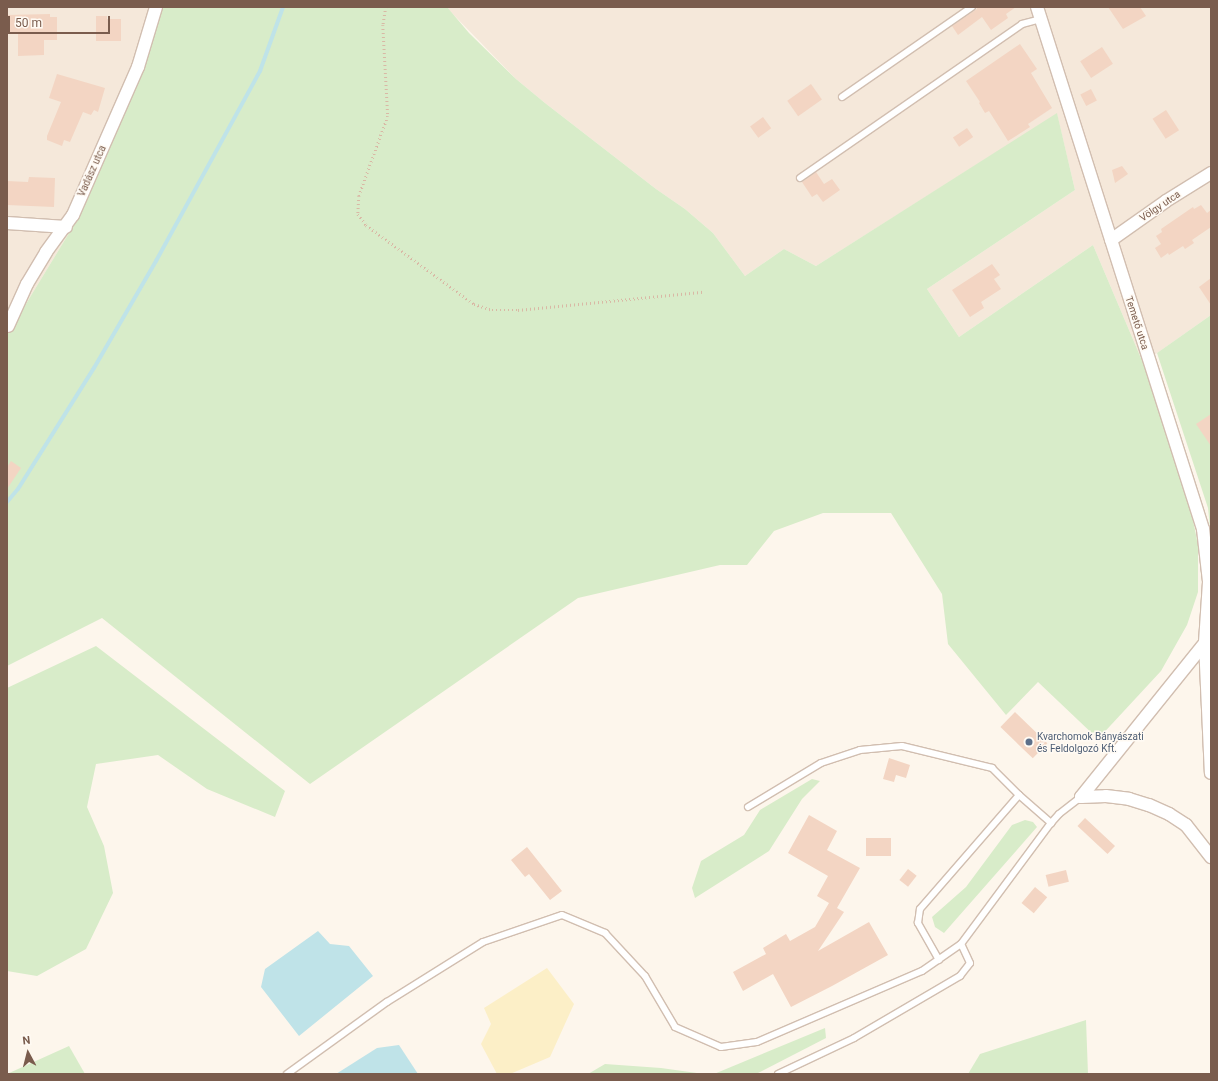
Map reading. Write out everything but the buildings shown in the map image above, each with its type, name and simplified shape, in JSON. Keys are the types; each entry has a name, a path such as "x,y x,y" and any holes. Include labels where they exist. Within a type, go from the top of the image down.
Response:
{"street":[{"name":"Vadász utca","path":"8,326 27,284 46,252 66,227 73,215 138,67 156,7"},
{"name":"Temető utca","path":"1037,7 1203,529 1209,582 1205,643 1211,773"},
{"name":"Völgy utca","path":"1111,240 1166,201 1211,173"},
{"path":"7,223 66,227"},
{"path":"1081,798 1205,643"},
{"path":"1081,798 1106,796 1129,799 1149,805 1169,814 1186,825 1211,857"}],"lane":[{"path":"842,97 972,7"},
{"path":"800,178 1022,24 1041,19"},
{"path":"748,807 821,763 860,750 902,746 992,768 1019,795 1051,823"},
{"path":"939,960 918,923 920,909 1019,795"},
{"path":"287,1074 387,1002 483,942 562,915 605,932 645,976 675,1027 721,1047 757,1042 922,971 961,944 1051,823 1059,814 1081,798"},
{"path":"778,1074 854,1038 960,976 970,963 961,944"}],"path":[{"path":"386,7 383,25 388,116 359,196 358,214 366,225 474,304 492,310 518,310 703,292"}],"shaded area":[{"path":"7,7 161,7 142,71 77,220 7,335"},
{"path":"1211,7 1211,315 1143,363 1093,245 959,337 927,289 1075,190 1057,114 816,266 784,249 745,276 713,233 685,209 656,189 516,79 447,8"}],"green space":[{"path":"161,7 447,7 469,33 516,79 656,189 685,209 713,233 745,276 784,249 816,266 1057,113 1075,190 927,289 959,337 1093,245 1143,363 1190,505 1198,545 1198,592 1187,625 1161,671 1098,739 1038,682 1006,715 948,644 942,594 891,513 823,513 774,531 747,565 720,565 578,598 310,784 102,618 7,666 7,335 77,220 142,71"},
{"path":"1211,315 1211,537 1208,508 1157,353"},
{"path":"96,646 285,791 275,817 207,789 158,755 96,764 87,807 104,846 113,893 86,949 37,976 7,971 7,688"},
{"path":"812,779 820,781 802,799 769,851 695,898 692,888 701,861 744,835 760,810"},
{"path":"1025,820 1033,822 1037,827 944,933 935,927 932,917 966,887 1012,825"},
{"path":"1086,1020 1088,1074 968,1074 980,1054"},
{"path":"825,1028 826,1038 756,1074 714,1074"},
{"path":"69,1046 85,1074 7,1074"},
{"path":"605,1064 661,1068 704,1074 588,1074"}],"sand":[{"path":"547,968 574,1004 550,1057 510,1074 497,1074 481,1044 491,1024 484,1008"}],"water":[{"path":"318,931 330,944 349,946 373,976 299,1036 261,987 265,969"},
{"path":"399,1045 418,1074 336,1074 377,1048"}],"waterway":[{"path":"7,502 18,489 94,368 156,261 260,71 283,7"}],"place":[{"name":"Kvarchomok Bányászati és Feldolgozó Kft.","path":"1029,742"}]}
